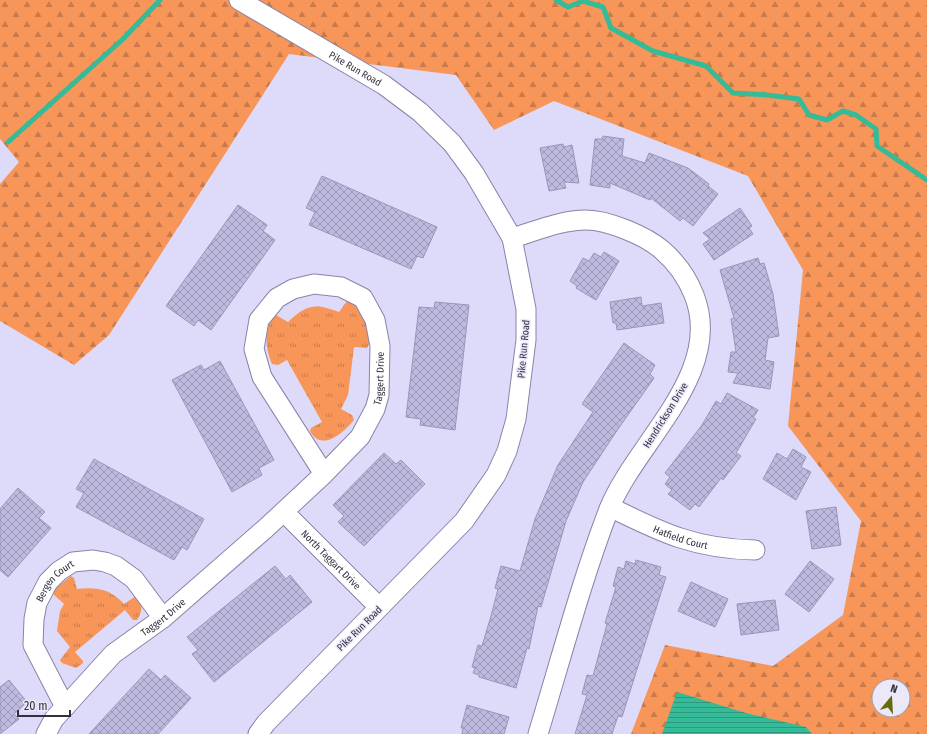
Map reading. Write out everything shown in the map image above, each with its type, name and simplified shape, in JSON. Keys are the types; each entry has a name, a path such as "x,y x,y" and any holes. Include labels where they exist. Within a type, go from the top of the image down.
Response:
{"street":[{"name":"Pike Run Road","path":"239,0 384,85 420,112 456,149 474,173 512,238 526,309 526,340 516,419 507,451 496,475 464,520 266,723 258,734"},
{"name":"Hendrickson Drive","path":"512,238 566,222 587,220 628,229 657,245 673,260 687,278 699,307 702,324 700,340 690,375 681,394 628,473 610,507 591,560 538,734"},
{"name":"Taggert Drive","path":"46,734 54,719 113,654 163,618 284,512 324,474 360,437 375,409 378,395 380,346 375,320 363,298 341,287 314,284 292,289 277,298 259,320 254,349 262,377 324,474"},
{"name":"Hatfield Court","path":"610,507 662,532 700,545 731,550 755,550"},
{"name":"North Taggart Drive","path":"284,512 379,607"},
{"name":"Bergen Court","path":"65,707 33,645 34,619 37,603 48,582 59,571 73,562 93,560 106,562 116,566 134,579 163,618"}],"green space":[{"path":"0,0 927,0 927,734 631,734 665,645 773,666 843,615 861,521 788,426 803,270 748,176 554,101 494,130 456,75 289,54 109,335 74,365 0,321 0,184 19,162 0,139"},
{"path":"347,301 358,307 364,317 370,342 367,348 354,347 348,395 341,409 352,415 354,420 339,435 327,440 321,440 315,437 310,431 311,428 322,422 287,360 278,365 272,364 268,352 266,338 267,332 269,325 276,315 288,322 306,309 317,306 339,312"},
{"path":"71,576 74,578 77,589 91,588 103,590 114,595 124,604 136,596 141,605 140,614 137,620 133,620 125,610 75,652 83,661 83,663 76,668 62,663 60,660 70,647 57,631 60,611 64,604 52,593 53,590"}],"shaded area":[{"path":"677,692 746,713 806,727 812,734 662,734"}],"building":[{"path":"603,136 624,139 622,156 645,163 649,153 688,168 709,184 708,186 718,194 693,226 683,218 680,221 651,198 650,200 610,183 610,188 590,185 595,139 602,139"},
{"path":"563,144 564,147 572,145 579,183 564,182 566,188 549,191 540,148"},
{"path":"322,176 437,227 423,258 417,256 411,269 309,225 315,212 306,208"},
{"path":"238,205 267,225 263,231 275,240 211,330 198,320 194,326 166,306"},
{"path":"740,208 752,226 749,228 753,234 714,260 703,244 710,239 703,233"},
{"path":"604,252 619,261 596,300 576,288 577,286 570,281 583,258 589,261 594,253 601,257"},
{"path":"758,258 760,264 764,263 773,294 779,336 768,338 765,360 774,362 770,389 733,383 738,373 728,372 731,352 736,352 731,319 734,318 720,270"},
{"path":"641,297 642,306 661,303 664,323 617,330 616,323 613,323 610,302"},
{"path":"435,302 469,305 455,430 420,425 421,419 406,417 419,307 434,308"},
{"path":"624,343 655,365 650,374 654,378 583,482 566,521 541,607 538,606 529,649 527,648 516,688 479,677 479,675 473,673 475,668 472,667 478,645 482,646 491,616 498,589 495,588 501,566 520,571 535,519 558,465 593,412 582,404"},
{"path":"220,361 274,460 259,468 262,475 232,492 172,380 201,365 204,370"},
{"path":"727,393 758,410 753,418 756,419 736,453 741,456 723,480 721,478 699,507 695,504 690,510 668,494 672,490 665,484 670,477 665,473 702,425 716,401 721,404"},
{"path":"793,449 806,457 801,467 811,472 796,500 763,479 777,453 787,459"},
{"path":"384,453 396,464 401,460 425,484 364,546 338,522 344,516 333,505"},
{"path":"94,459 204,519 187,550 182,547 174,560 76,507 84,493 76,489"},
{"path":"18,488 45,512 39,518 51,528 8,577 0,570 0,509"},
{"path":"836,507 841,545 812,549 806,511"},
{"path":"636,560 661,567 659,575 666,577 622,717 618,716 612,734 575,734 587,695 582,694 587,675 593,676 607,624 605,623 616,587 613,586 618,567 624,569 626,561 635,564"},
{"path":"810,561 834,579 809,612 785,594"},
{"path":"275,566 286,579 290,575 312,602 214,682 192,654 198,650 187,637"},
{"path":"691,582 728,599 715,627 678,611"},
{"path":"775,600 779,630 741,635 737,604"},
{"path":"149,669 161,680 165,675 191,698 158,734 89,734"},
{"path":"9,680 27,702 14,714 19,719 0,734 0,687"},
{"path":"467,705 509,717 504,734 462,734 463,728 461,728"}],"waterway":[{"path":"8,142 122,40 160,0"},
{"path":"556,0 568,7 583,1 603,7 611,28 653,51 706,66 733,93 799,99 809,115 827,120 843,111 856,115 876,129 877,146 927,180"}]}
